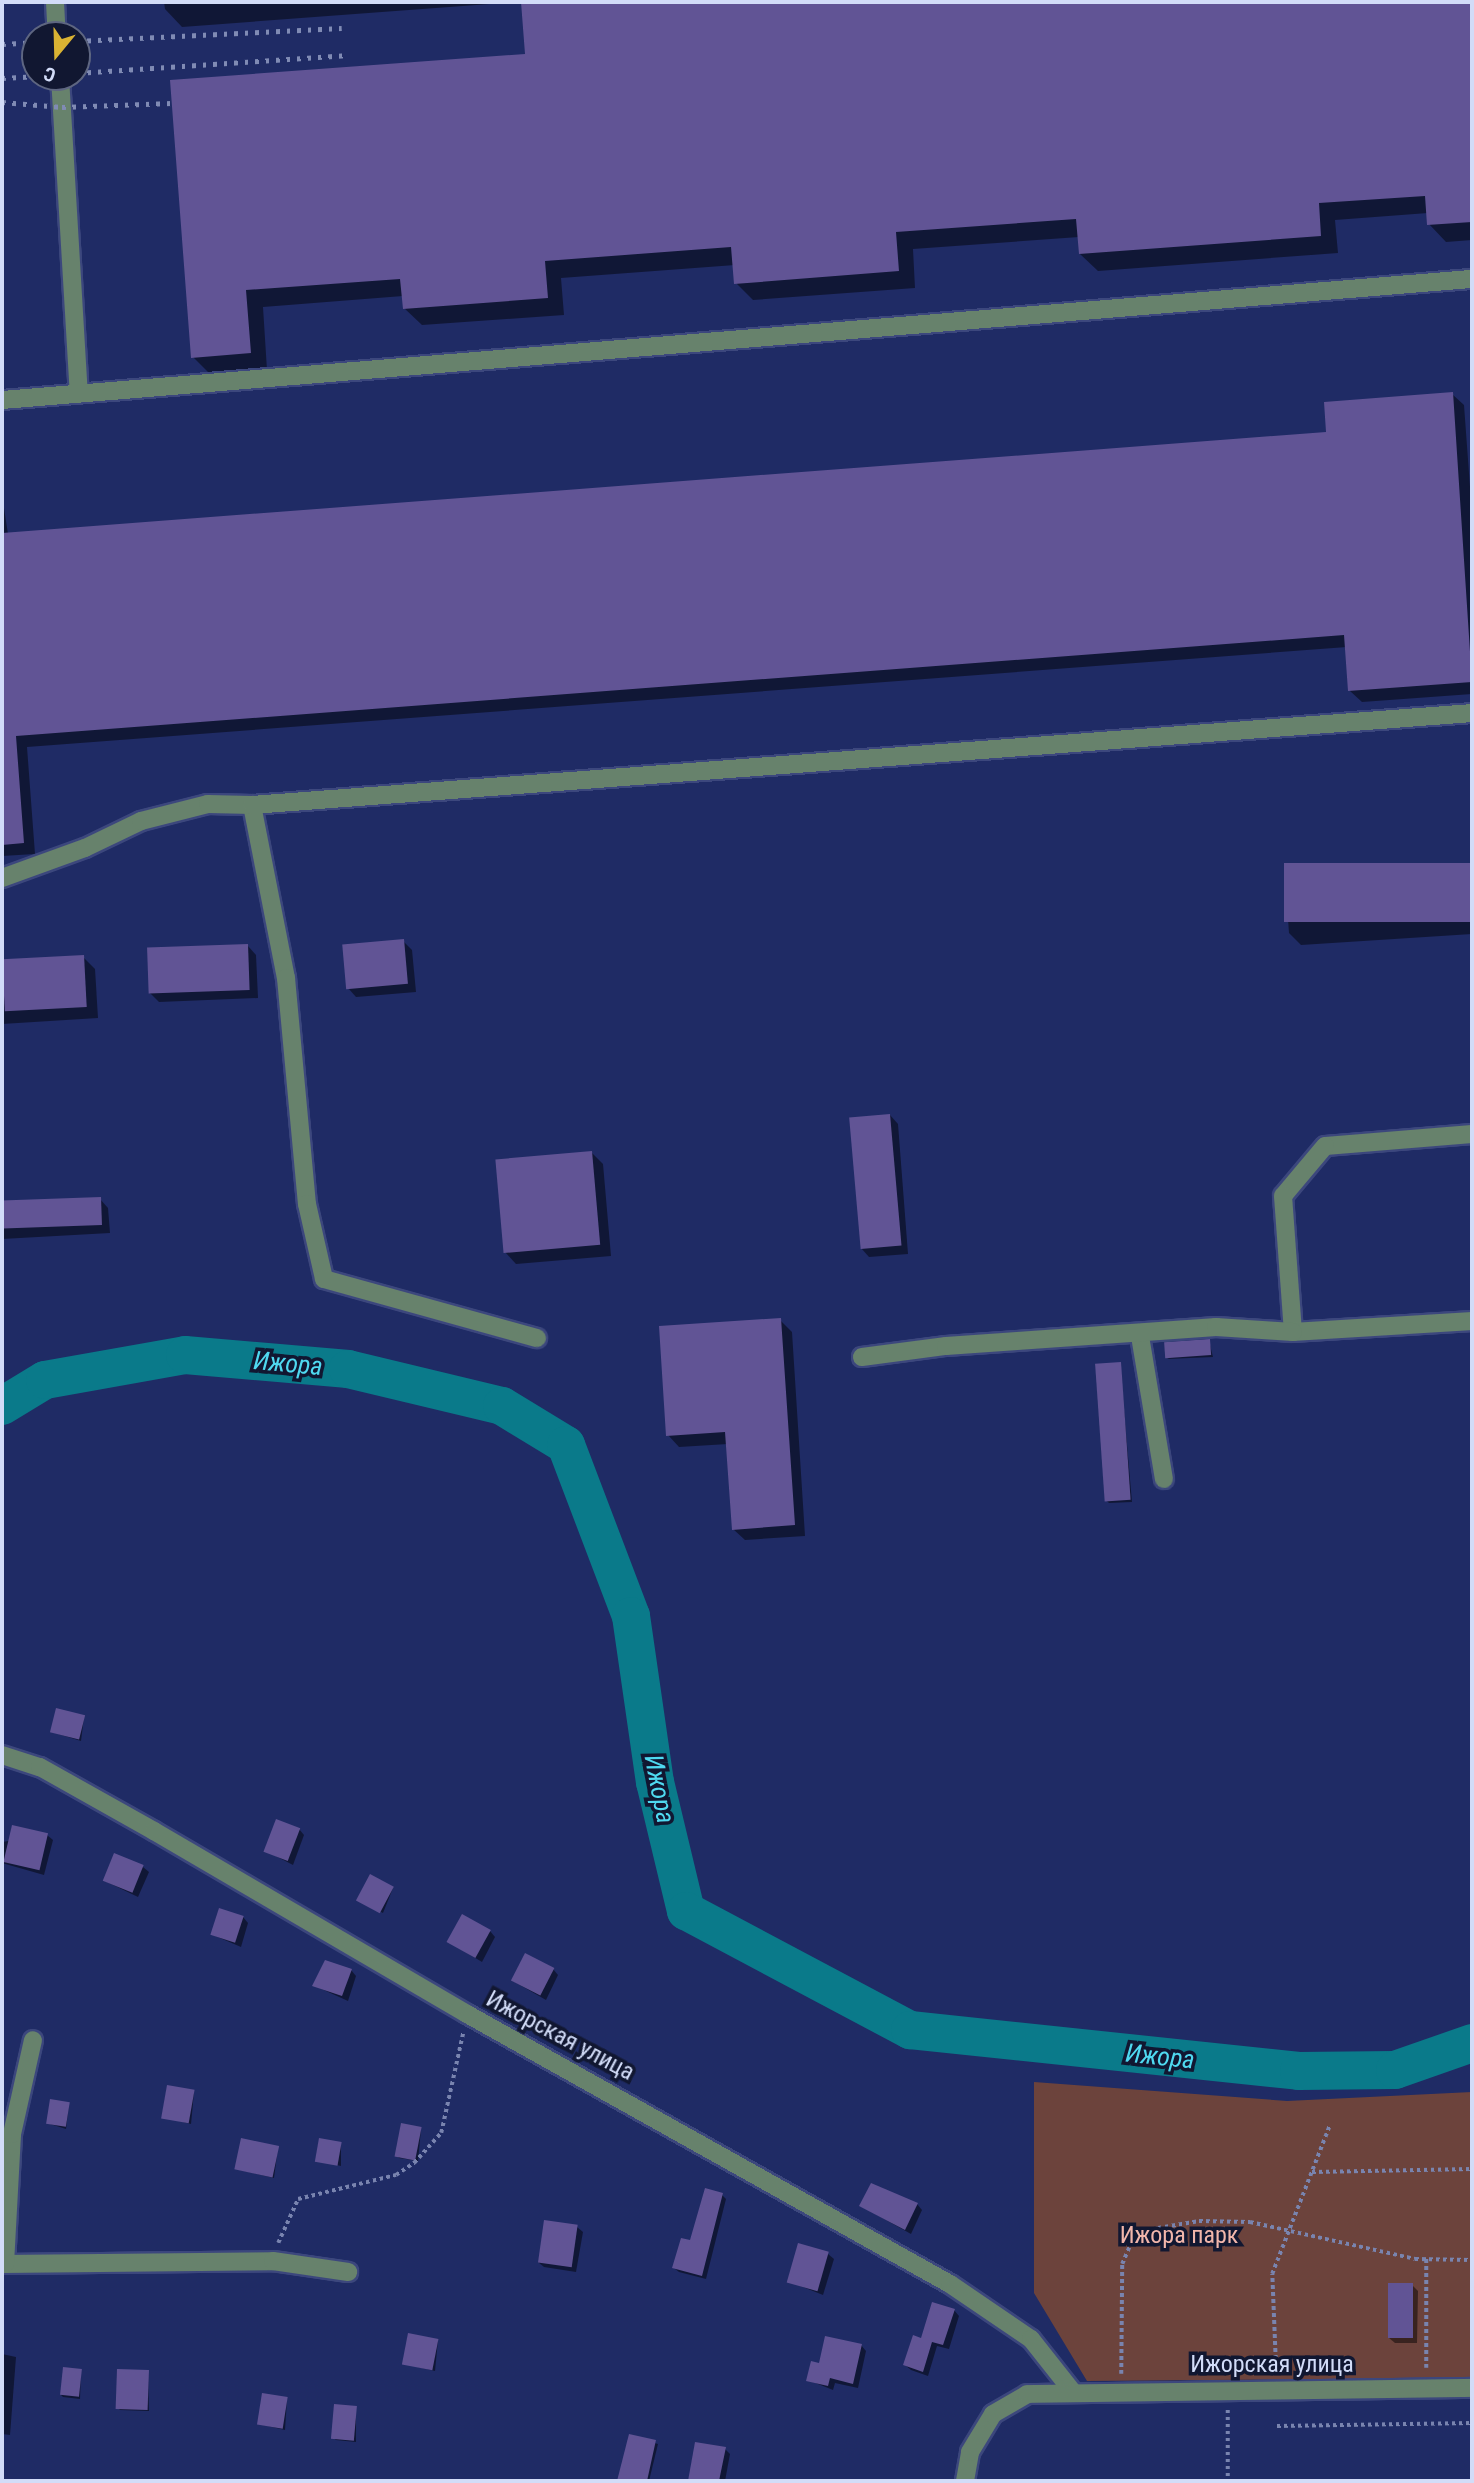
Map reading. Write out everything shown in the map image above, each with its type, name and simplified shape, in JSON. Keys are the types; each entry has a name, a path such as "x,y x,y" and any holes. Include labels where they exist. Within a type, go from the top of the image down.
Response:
{"street":[{"path":"55,2 56,21"},
{"path":"61,91 79,393"},
{"path":"2,400 1472,279"},
{"path":"2,878 85,848 141,821 208,804 252,805 1472,713"},
{"path":"252,805 286,978 307,1204 324,1279 537,1338"},
{"path":"1293,1332 1283,1196 1325,1146 1472,1134"},
{"path":"862,1357 946,1346 1140,1336 1216,1327 1293,1332 1472,1321"},
{"path":"1140,1336 1164,1479"},
{"name":"Ижорская улица","path":"2,1755 40,1767 467,2014 650,2113 989,2308 1031,2339 1072,2391"},
{"path":"33,2040 12,2134 3,2264 273,2261 348,2272"},
{"name":"Ижорская улица","path":"965,2481 970,2452 993,2414 1027,2394 1072,2391 1472,2388"}],"path":[{"path":"273,2261 282,2227 298,2199 396,2175 414,2163 441,2133 467,2014"},
{"path":"1276,2389 1272,2274 1329,2127"},
{"path":"1312,2172 1472,2169"},
{"path":"1121,2391 1122,2264 1139,2235 1158,2228 1228,2220 1426,2259 1472,2260"},
{"path":"1426,2259 1426,2388"},
{"path":"1277,2426 1472,2423"},
{"path":"1228,2437 1228,2481"}],"green space":[{"name":"Ижора парк","path":"1034,2082 1287,2101 1472,2092 1472,2378 1087,2381 1034,2293"}],"building":[{"path":"521,2 1472,2 1472,222 1427,225 1425,196 1319,203 1321,236 1079,254 1076,219 896,232 899,271 734,284 731,247 545,261 548,298 403,309 400,279 246,290 251,353 191,358 170,80 525,54"},
{"path":"1453,392 1472,682 1348,691 1344,635 16,736 24,843 2,845 2,533 1326,432 1324,402"},
{"path":"1284,863 1472,863 1472,922 1284,922"},
{"path":"404,939 408,984 346,989 342,944"},
{"path":"248,944 250,990 149,993 147,948"},
{"path":"84,955 87,1007 5,1011 2,959"},
{"path":"890,1114 902,1245 861,1249 849,1118"},
{"path":"592,1151 600,1245 504,1253 495,1159"},
{"path":"101,1197 102,1225 3,1228 2,1200"},
{"path":"781,1318 795,1525 732,1530 725,1432 666,1436 659,1326"},
{"path":"1210,1339 1211,1355 1165,1358 1164,1342"},
{"path":"1121,1362 1131,1500 1105,1501 1095,1364"},
{"path":"56,1708 85,1715 79,1740 50,1732"},
{"path":"276,1819 300,1828 288,1861 263,1852"},
{"path":"12,1825 48,1833 40,1870 3,1862"},
{"path":"114,1853 144,1865 132,1893 103,1881"},
{"path":"370,1874 394,1887 380,1913 356,1900"},
{"path":"219,1908 244,1916 235,1943 210,1935"},
{"path":"462,1914 491,1930 475,1958 446,1942"},
{"path":"525,1953 554,1968 540,1996 511,1981"},
{"path":"325,1960 352,1969 342,1996 312,1986"},
{"path":"167,2085 195,2090 189,2123 161,2118"},
{"path":"50,2099 70,2102 66,2127 46,2124"},
{"path":"401,2123 422,2127 415,2160 395,2156"},
{"path":"241,2138 279,2146 272,2177 234,2169"},
{"path":"319,2138 342,2142 337,2166 315,2162"},
{"path":"871,2183 918,2203 905,2230 859,2206"},
{"path":"705,2188 723,2193 702,2276 672,2268 681,2238 690,2240"},
{"path":"544,2220 578,2225 572,2267 538,2263"},
{"path":"798,2243 829,2252 817,2291 787,2282"},
{"path":"1388,2283 1413,2283 1413,2338 1388,2338"},
{"path":"932,2302 955,2309 943,2345 932,2342 923,2372 903,2365 913,2335 921,2338"},
{"path":"408,2333 438,2339 432,2370 402,2364"},
{"path":"825,2336 862,2344 853,2384 830,2378 828,2386 806,2381 811,2361 819,2363"},
{"path":"63,2367 82,2369 79,2397 60,2395"},
{"path":"117,2369 149,2370 148,2410 116,2409"},
{"path":"262,2393 288,2397 283,2429 257,2425"},
{"path":"334,2404 357,2406 354,2441 331,2439"},
{"path":"629,2434 656,2440 647,2481 617,2481"},
{"path":"695,2442 726,2447 719,2481 688,2481"}],"waterway":[{"name":"Ижора","path":"2,1406 45,1380 185,1355 348,1369 502,1406 566,1445 631,1616 655,1782 686,1911 910,2030 1299,2071 1395,2070 1472,2043"}],"railway":[{"path":"91,40 342,28"},
{"path":"2,44 21,43"},
{"path":"91,72 345,55"},
{"path":"2,78 21,77"},
{"path":"2,102 62,107 172,103"}]}
